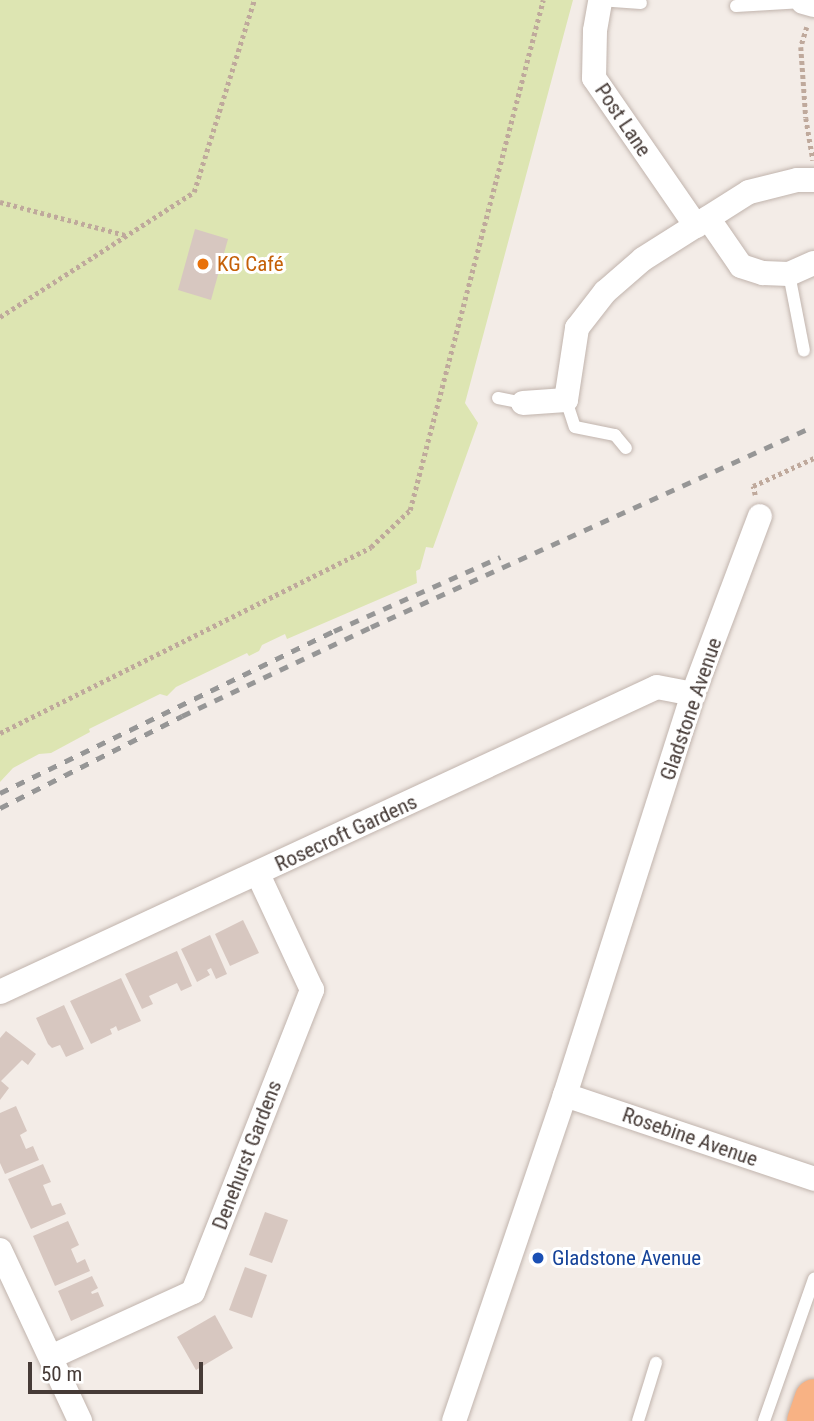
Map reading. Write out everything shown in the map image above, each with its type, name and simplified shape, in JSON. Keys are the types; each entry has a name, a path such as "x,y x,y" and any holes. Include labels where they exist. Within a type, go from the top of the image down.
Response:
{"highway":[{"path":"806,1421 814,1398"}],"street":[{"name":"Post Lane","path":"600,1 595,31 594,78 702,222 741,267 762,273 789,274"},
{"path":"523,403 566,400 577,328 605,292 643,259 750,192 797,180 814,180"},
{"path":"789,274 814,263"},
{"name":"Gladstone Avenue","path":"454,1421 565,1095 693,694 760,516"},
{"name":"Rosecroft Gardens","path":"0,992 657,687 693,694"},
{"name":"Denehurst Gardens","path":"51,1357 193,1292 312,990 258,874"},
{"name":"Rosebine Avenue","path":"565,1095 814,1179"},
{"path":"0,1250 80,1421"}],"lane":[{"path":"600,1 641,3"},
{"path":"736,6 810,4"},
{"path":"789,274 804,351"},
{"path":"498,398 523,403"},
{"path":"566,400 575,427 615,435 626,448"},
{"path":"764,1421 814,1279"},
{"path":"638,1421 656,1363"}],"path":[{"path":"0,317 194,192 254,0"},
{"path":"0,733 371,547 410,510 543,0"},
{"path":"810,4 801,47 806,118 814,171"},
{"path":"0,202 126,235"},
{"path":"760,516 753,486 814,458"}],"green space":[{"path":"0,0 573,0 465,403 478,423 433,548 426,547 420,569 416,571 417,583 287,639 285,634 262,645 259,651 249,656 247,653 176,687 167,696 160,694 89,729 90,732 51,753 39,754 13,768 0,782"}],"building":[{"name":"KG Café","path":"195,229 228,239 211,300 178,290"},
{"path":"243,920 259,953 230,966 215,934"},
{"path":"210,935 227,974 216,979 211,968 207,970 210,975 197,982 181,949"},
{"path":"177,951 192,986 181,991 177,983 149,996 153,1004 142,1009 125,974"},
{"path":"121,978 141,1021 118,1031 116,1026 110,1029 112,1034 91,1044 70,1001"},
{"path":"64,1005 84,1049 66,1057 60,1045 52,1048 48,1044 36,1018"},
{"path":"6,1031 36,1054 28,1065 22,1060 1,1081 9,1088 0,1100 0,1038"},
{"path":"16,1106 27,1131 20,1135 26,1149 33,1146 39,1160 5,1174 0,1163 0,1113"},
{"path":"43,1164 51,1182 43,1185 52,1206 61,1203 66,1214 31,1229 8,1179"},
{"path":"265,1212 288,1220 272,1263 249,1255"},
{"path":"68,1221 79,1245 71,1249 77,1263 85,1259 90,1271 55,1286 33,1236"},
{"path":"245,1267 267,1275 252,1318 229,1310"},
{"path":"92,1276 98,1288 91,1292 98,1292 104,1306 71,1321 58,1291"},
{"path":"215,1315 233,1348 196,1370 177,1337"}],"railway":[{"path":"0,808 182,716 371,627 814,426"},
{"path":"0,793 334,631 500,557"}],"place":[{"name":"KG Café","path":"203,264"},
{"name":"Gladstone Avenue","path":"538,1258"}]}
